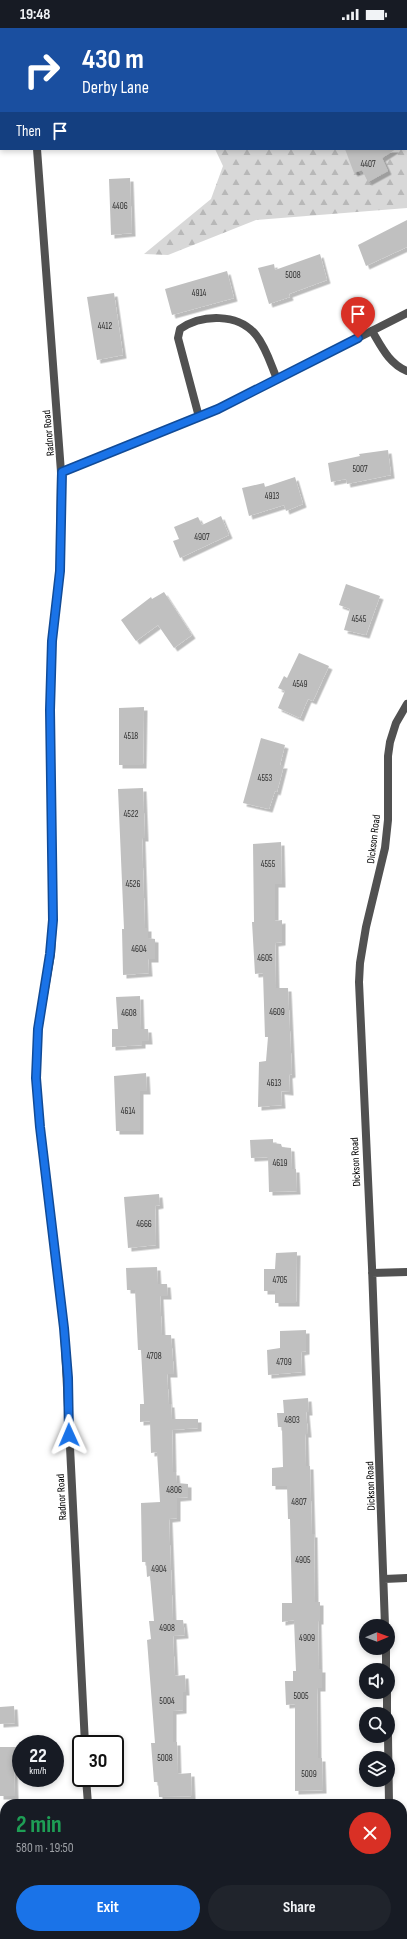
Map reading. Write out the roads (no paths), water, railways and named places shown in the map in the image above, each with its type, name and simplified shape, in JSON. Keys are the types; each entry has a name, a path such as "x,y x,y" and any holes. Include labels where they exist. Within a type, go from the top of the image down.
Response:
{"street":[{"name":"Radnor Road","path":"37,150 62,472 60,571 52,641 50,710 53,920 50,954 38,1029 36,1078 40,1127 64,1328 85,1735"},
{"path":"62,472 199,417 407,313"},
{"path":"199,417 178,338 180,329 190,322 221,318 236,321 247,327 259,340 277,379"},
{"path":"372,331 390,359 395,364 407,371"},
{"name":"Dickson Road","path":"385,1619 372,1273 361,1046 360,963 385,848 388,820 388,756 390,742 396,723 407,704"},
{"path":"372,1273 407,1272"},
{"path":"384,1579 407,1578"},
{"path":"388,1743 390,1799"},
{"path":"87,1787 88,1799"}]}
